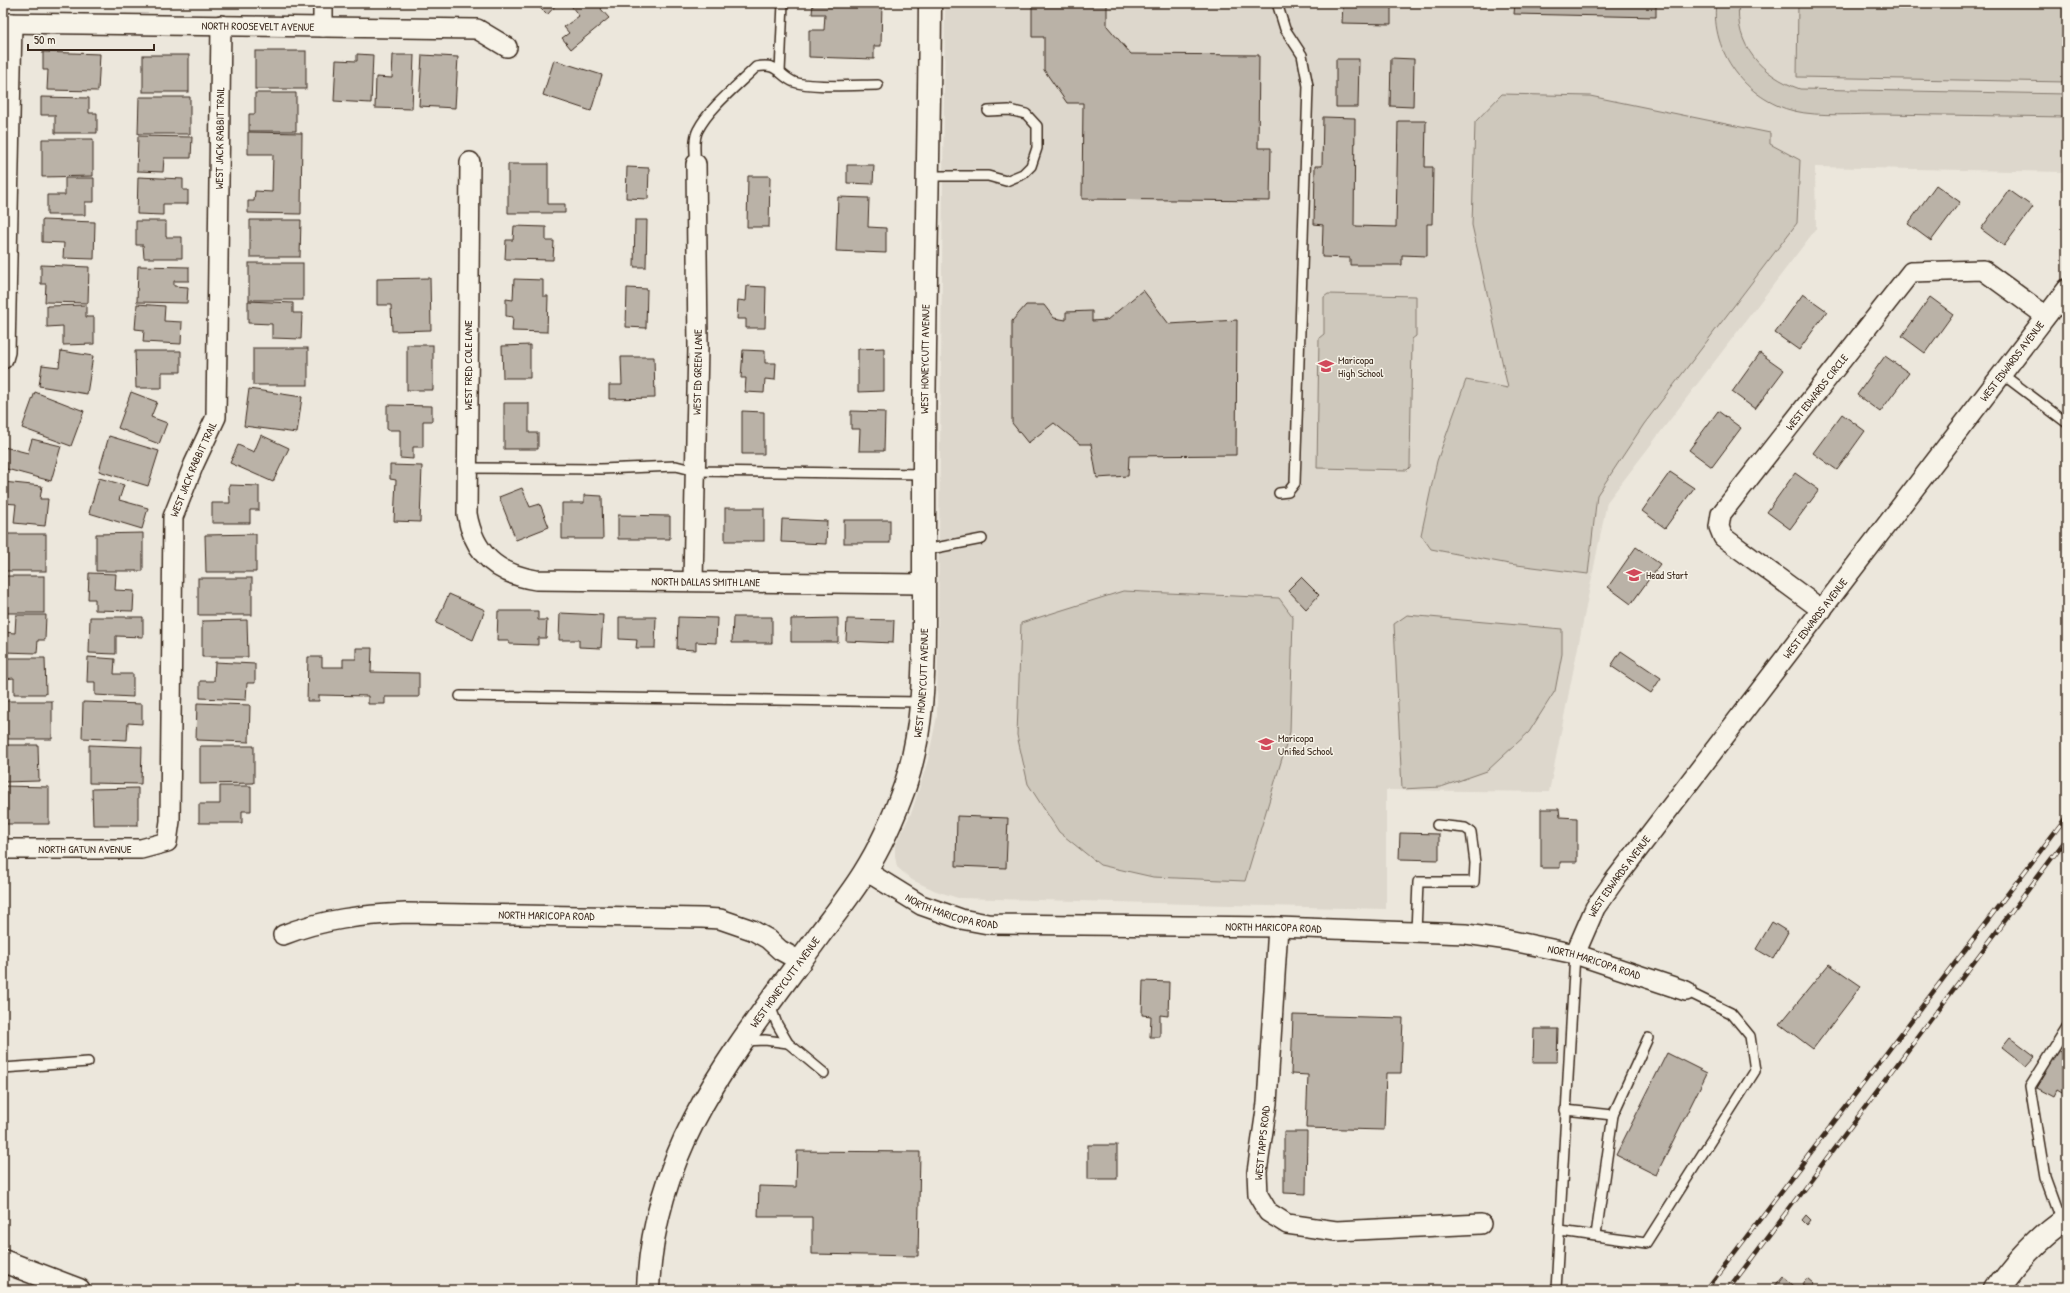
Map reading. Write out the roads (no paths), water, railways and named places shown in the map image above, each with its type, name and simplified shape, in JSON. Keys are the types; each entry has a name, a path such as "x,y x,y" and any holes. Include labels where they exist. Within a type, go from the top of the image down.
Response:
{"main road":[{"name":"WEST HONEYCUTT AVENUE","path":"648,1290 649,1264 663,1194 688,1130 718,1077 742,1041 866,871 896,810 905,786 917,738 922,702 924,669 924,474 929,176 930,3"},
{"path":"1996,1290 2020,1258 2046,1232 2064,1220"},
{"path":"3,1261 79,1290"}],"street":[{"path":"323,3 323,27"},
{"path":"3,359 5,352 7,23"},
{"name":"NORTH ROOSEVELT AVENUE","path":"7,23 477,29 507,47"},
{"name":"WEST JACK RABBIT TRAIL","path":"167,842 170,820 173,516 194,464 216,417 220,26"},
{"name":"WEST FRED COLE LANE","path":"470,162 467,514 469,528 477,544 492,562"},
{"name":"WEST ED GREEN LANE","path":"694,581 698,346 696,164"},
{"name":"WEST EDWARDS CIRCLE","path":"1822,610 1723,537 1719,527 1721,514 1911,272 1983,270 2056,312"},
{"name":"WEST EDWARDS AVENUE","path":"1575,954 1595,908 1614,881 2002,374 2056,312 2067,289"},
{"name":"NORTH DALLAS SMITH LANE","path":"492,562 510,574 536,580 924,584"},
{"name":"NORTH GATUN AVENUE","path":"3,849 141,849 167,842"},
{"name":"NORTH MARICOPA ROAD","path":"866,871 921,905 961,919 988,924 1278,927 1466,934 1508,940 1575,954 1686,991"},
{"name":"NORTH MARICOPA ROAD","path":"284,935 327,920 368,915 406,913 702,918 720,919 752,930 768,938 780,950 800,961"},
{"name":"WEST TAPPS ROAD","path":"1278,927 1267,1103 1257,1172 1258,1195 1268,1212 1287,1224 1336,1231 1481,1224"}],"lane":[{"path":"780,72 783,3"},
{"path":"1277,3 1286,29 1302,55 1308,86 1302,318 1295,483 1288,492 1279,493"},
{"path":"696,164 695,147 697,131 710,114 756,67 766,65 780,72 794,82 808,84 878,85"},
{"path":"929,176 988,176 1006,181 1023,174 1031,166 1037,148 1037,126 1026,114 1009,110 988,111"},
{"path":"2002,374 2067,423"},
{"path":"467,468 601,469 676,466 696,471 924,474"},
{"path":"925,550 982,539"},
{"path":"460,696 922,702"},
{"path":"1416,932 1418,882 1474,882 1475,863 1471,832 1465,828 1437,826"},
{"path":"1556,1290 1575,954"},
{"path":"1560,1231 1646,1243 1755,1071 1750,1036 1731,1013 1686,991"},
{"path":"769,1003 777,1024 788,1043 824,1073"},
{"path":"2064,1220 2045,1178 2030,1087 2067,1028"},
{"path":"1596,1235 1613,1115 1648,1038"},
{"path":"742,1041 765,1040 788,1043"},
{"path":"3,1068 88,1062"},
{"path":"1565,1110 1613,1115"}],"railway":[{"path":"1706,1290 2067,816"},
{"path":"1728,1290 2067,838"}],"place":[{"name":"Maricopa High School","path":"1326,366"},
{"name":"Head Start","path":"1634,575"},
{"name":"Maricopa Unified School","path":"1266,744"}]}
